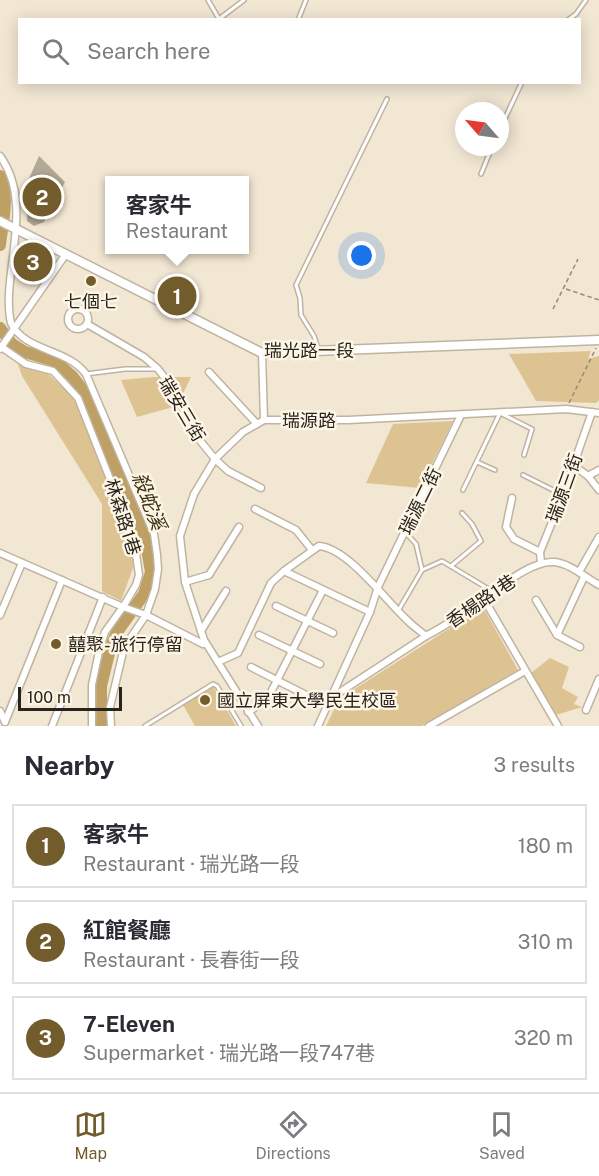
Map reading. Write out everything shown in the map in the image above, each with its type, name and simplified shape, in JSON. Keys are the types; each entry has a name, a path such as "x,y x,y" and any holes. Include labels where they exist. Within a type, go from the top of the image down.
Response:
{"street":[{"path":"0,156 6,165 14,206 5,302 7,312 15,330 25,340 50,349 76,363 86,374 154,534 158,569 155,589 146,615 123,652 110,707 111,726"},
{"name":"瑞光路一段","path":"0,221 262,353 599,341"},
{"path":"0,348 15,330 66,254"},
{"name":"瑞安三街","path":"87,324 144,357 158,369 181,402 197,437 215,459 228,471 261,488"},
{"name":"林森路1巷","path":"0,348 26,364 53,371 71,389 84,410 134,540 139,575 123,607 105,632 100,647 92,685 92,726"},
{"path":"262,353 264,420"},
{"path":"209,372 257,424"},
{"name":"瑞源路","path":"258,726 204,640 185,582 180,536 194,494 215,459 243,432 264,420 348,420 566,409 595,412"},
{"name":"瑞源三街","path":"541,563 540,552 595,412"},
{"name":"瑞源二街","path":"318,726 370,612 378,587 461,415"},
{"path":"573,465 588,476 599,490"},
{"path":"588,476 599,470"},
{"path":"512,498 506,527 514,539 540,552"},
{"path":"218,662 238,653 272,583 312,550 296,530 255,509"},
{"path":"185,582 209,574 239,527"},
{"path":"557,635 599,537"},
{"name":"香楊路1巷","path":"312,550 318,546 337,552 378,587 398,610 426,636 484,599 505,582 541,563"},
{"path":"0,552 146,615 203,644"},
{"path":"541,563 555,562 599,585"},
{"path":"0,615 22,563"},
{"path":"284,572 370,612"},
{"path":"5,724 62,580"},
{"path":"248,712 267,700 324,590"},
{"path":"201,631 226,591"},
{"path":"52,726 103,597"},
{"path":"484,599 558,726"},
{"path":"536,600 557,635 580,647"},
{"path":"276,606 333,633"},
{"path":"259,635 320,664"},
{"path":"330,699 426,636"},
{"path":"251,667 306,695"},
{"path":"429,726 525,671"},
{"path":"586,710 599,679"},
{"path":"0,711 5,724"}],"lane":[{"path":"208,0 218,18"},
{"path":"222,18 244,0"},
{"path":"299,18 306,0"},
{"path":"571,18 586,0"},
{"path":"509,110 521,84"},
{"path":"318,351 314,336 301,315 300,298 296,285 387,99"},
{"path":"481,174 488,156"},
{"path":"86,374 125,369 158,369"},
{"path":"463,490 500,413 532,429 524,454"},
{"path":"477,462 495,470"},
{"path":"523,475 563,495"},
{"path":"451,566 481,541 472,524 462,513"},
{"path":"405,531 416,544 422,570"},
{"path":"398,610 422,570 442,561 493,592"},
{"path":"145,726 152,724 213,684 217,686 241,726"}],"path":[{"path":"553,309 578,259"},
{"path":"564,288 599,300"},
{"path":"566,409 599,341"}],"shaded area":[{"path":"591,351 588,359 599,356 599,400 596,403 536,401 509,354"},
{"path":"18,364 46,372 73,397 86,422 132,548 133,568 121,601 102,591 102,504 22,376"},
{"path":"191,377 177,406 137,417 121,380"},
{"path":"453,421 420,488 366,483 393,424"},
{"path":"483,607 518,670 422,726 326,726 339,699"},
{"path":"550,658 569,667 562,688 578,697 574,704 582,707 556,715 531,673"},
{"path":"213,686 236,726 195,726 182,703"}],"building":[{"path":"39,156 65,182 44,222 34,226 27,221 28,204 24,190"}],"waterway":[{"name":"殺蛇溪","path":"0,176 5,201 0,245"},
{"name":"殺蛇溪","path":"0,328 12,344 25,352 55,361 73,377 85,393 145,538 151,572 144,594 117,632 110,649 101,686 101,726"}],"place":[{"name":"紅館餐廳","path":"42,197"},
{"name":"7-Eleven","path":"33,262"},
{"name":"七個七","path":"91,281"},
{"name":"客家牛","path":"177,296"},
{"name":"囍聚-旅行停留","path":"56,644"},
{"name":"國立屏東大學民生校區","path":"205,700"}]}
